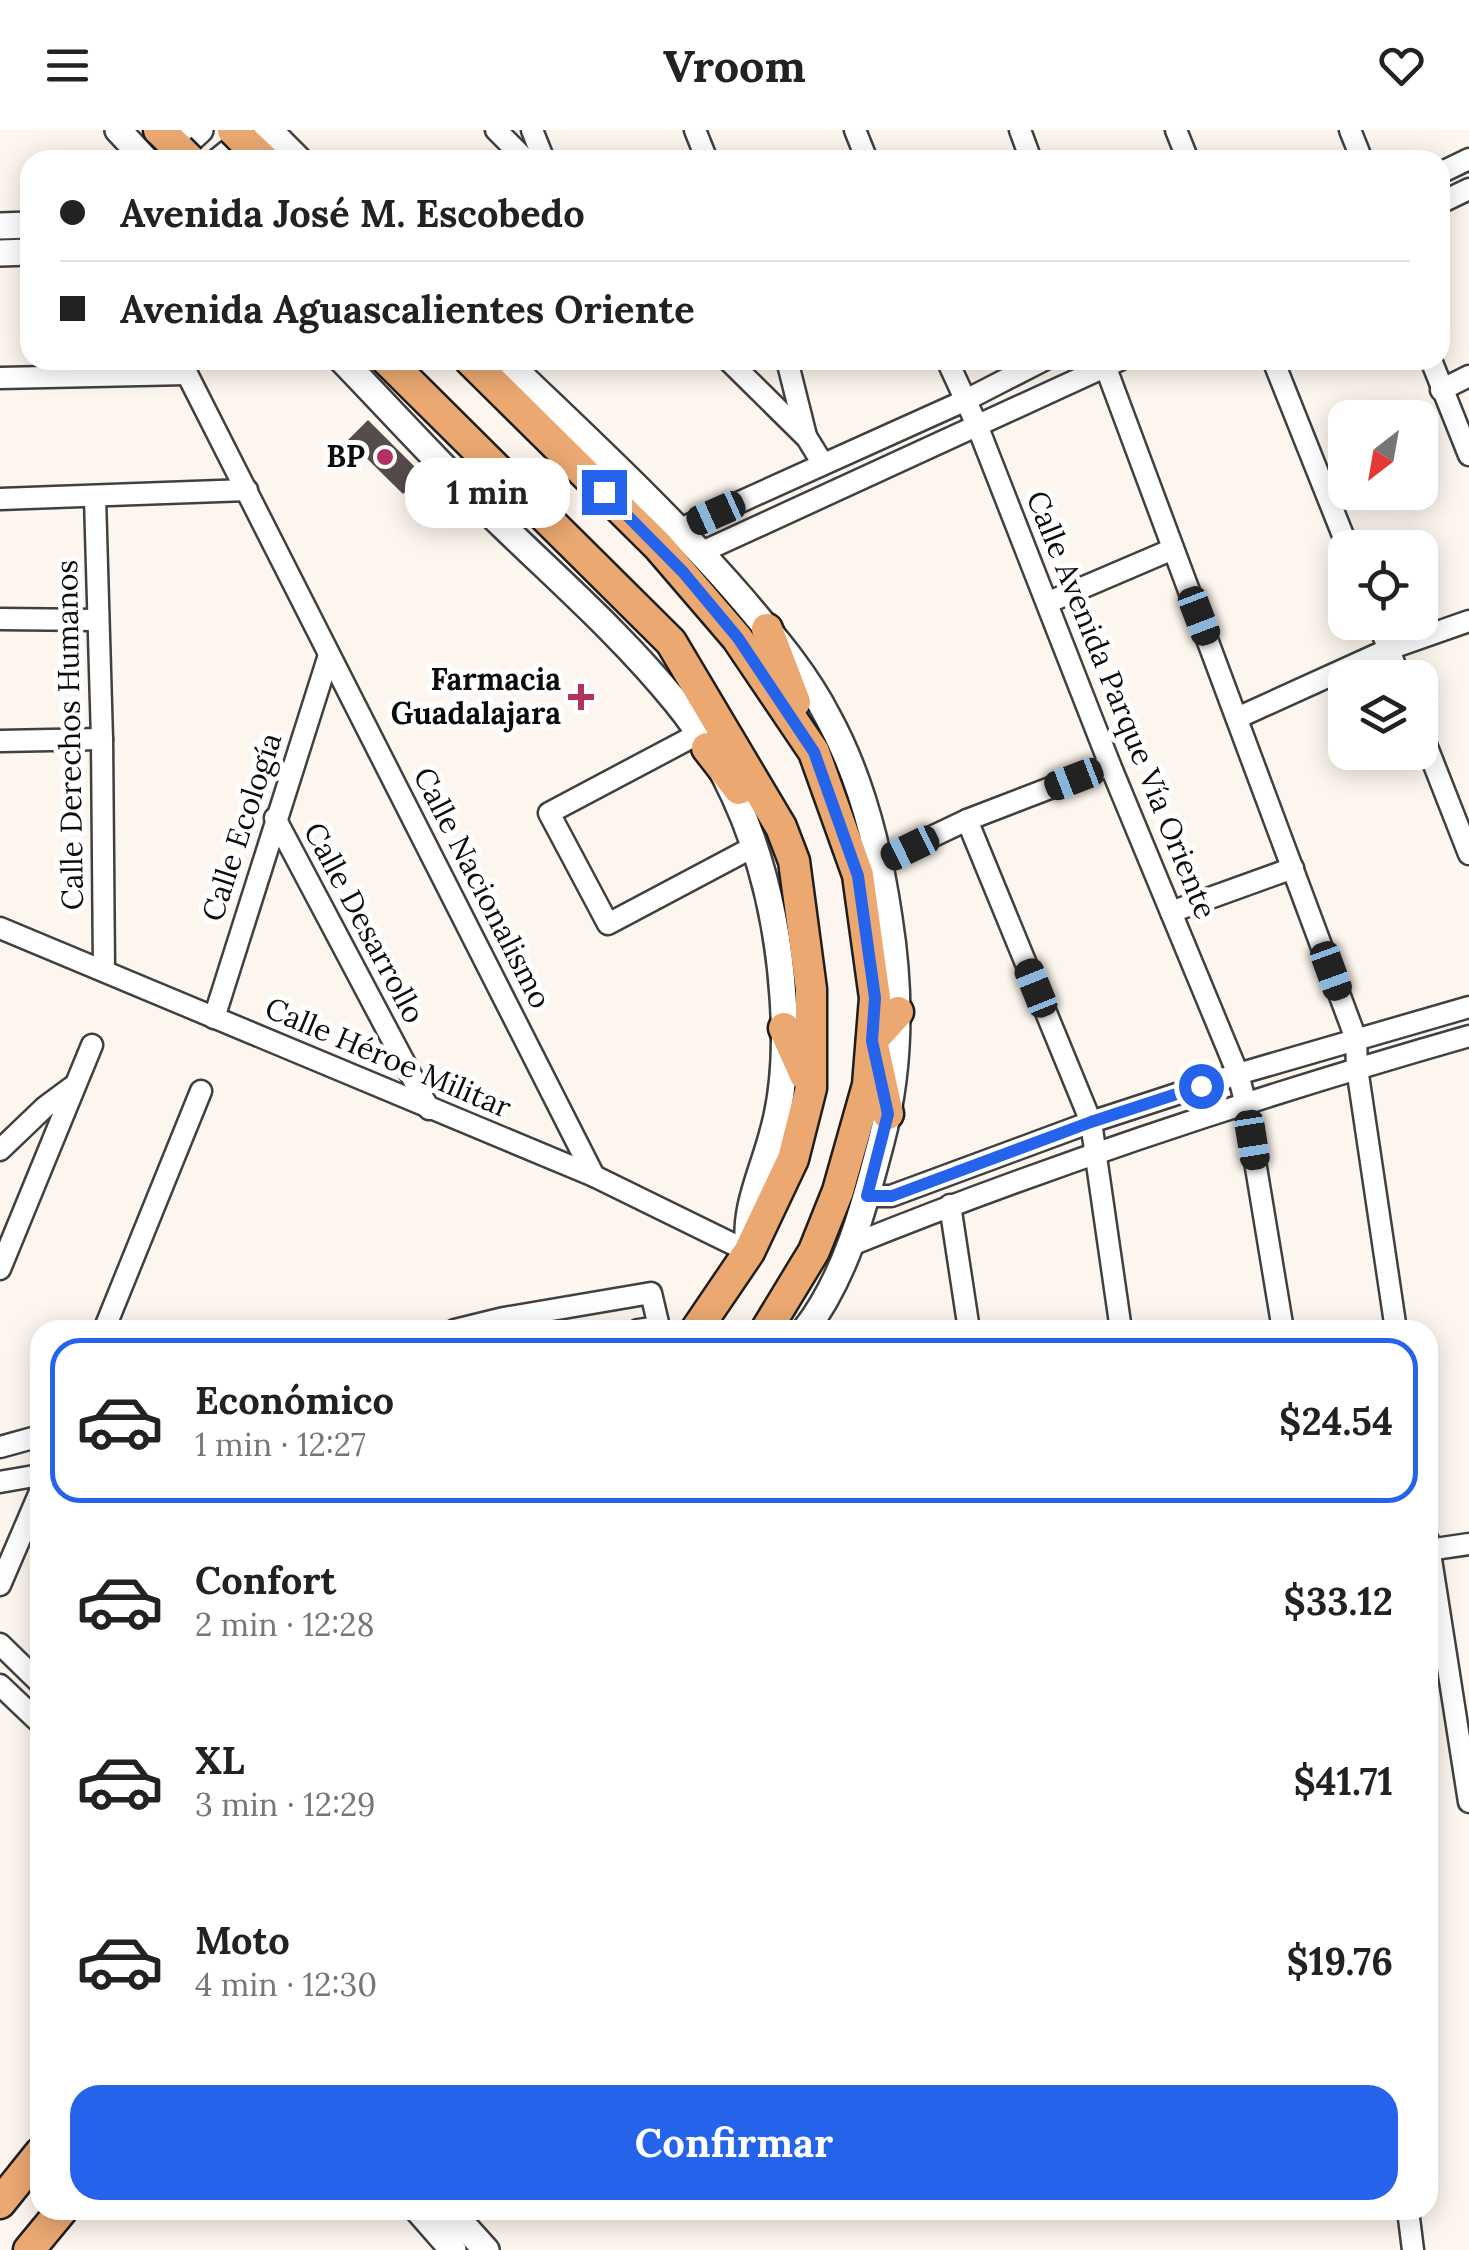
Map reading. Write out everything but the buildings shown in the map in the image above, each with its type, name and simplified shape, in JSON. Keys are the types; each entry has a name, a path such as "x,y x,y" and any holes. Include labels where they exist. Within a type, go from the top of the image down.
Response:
{"main road":[{"path":"160,130 180,150"},
{"path":"233,130 254,150"},
{"path":"396,370 671,642 781,827 794,861 811,988 811,1088 793,1158 749,1252 703,1320"},
{"path":"480,370 683,572 738,638 814,752"},
{"path":"768,629 858,876 875,998 868,1085 838,1191 814,1251 772,1320"},
{"path":"703,741 794,861"},
{"path":"872,1041 898,1012"},
{"path":"784,1028 811,1088"},
{"path":"872,1041 888,1114"},
{"path":"0,2204 30,2166"},
{"path":"30,2250 54,2220"}],"street":[{"path":"118,130 137,150"},
{"path":"177,150 200,130"},
{"path":"232,150 256,130"},
{"path":"269,130 289,150"},
{"path":"496,130 516,150"},
{"path":"0,378 134,370"},
{"name":"Calle Nacionalismo","path":"186,370 594,1176"},
{"path":"352,370 501,525 635,654 680,705 734,795 755,846 776,925 784,1028 774,1130 752,1198 746,1231 749,1252"},
{"path":"515,370 680,529 768,629 801,670 830,718 855,776 881,861 898,978 898,1012 888,1114 867,1196 815,1320"},
{"path":"738,370 806,438 823,464"},
{"path":"789,370 806,438"},
{"name":"Calle Avenida Parque Vía Oriente","path":"951,370 977,425 1110,765 1238,1074 1246,1102 1281,1320"},
{"path":"680,529 964,402 1025,370"},
{"path":"702,552 1093,370"},
{"path":"1113,370 1173,549 1356,1040 1356,1068 1394,1320"},
{"path":"1276,370 1341,530"},
{"path":"1435,370 1469,456"},
{"path":"1442,390 1469,376"},
{"path":"0,499 247,490"},
{"name":"Calle Derechos Humanos","path":"94,498 104,972"},
{"path":"1048,602 1173,549"},
{"path":"0,620 98,620"},
{"path":"1237,718 1388,649 1469,621"},
{"path":"1385,640 1393,660"},
{"name":"Calle Ecología","path":"214,1018 274,818 329,654"},
{"path":"0,741 102,739"},
{"path":"703,741 549,812 608,924 755,846"},
{"path":"881,861 967,820 1110,765"},
{"path":"1436,770 1469,854"},
{"name":"Calle Desarrollo","path":"274,818 429,1109"},
{"path":"967,820 1091,1122 1119,1320"},
{"path":"1171,912 1293,868"},
{"name":"Calle Héroe Militar","path":"0,928 594,1176 749,1252"},
{"path":"867,1196 892,1196 1091,1122 1238,1074 1469,1007"},
{"path":"849,1246 950,1206 1246,1102 1469,1036"},
{"path":"0,1270 92,1045"},
{"path":"0,1150 45,1106 74,1086"},
{"path":"108,1320 201,1091"},
{"path":"950,1206 967,1320"},
{"path":"524,1320 651,1292 657,1320"},
{"path":"0,1448 30,1439"},
{"path":"0,1482 30,1478"},
{"path":"0,1585 30,1515"},
{"path":"1438,1546 1469,1544"},
{"path":"1438,1609 1469,1802"},
{"path":"0,1644 30,1672"},
{"path":"0,1685 30,1714"},
{"path":"427,2220 454,2250"},
{"path":"459,2220 486,2250"},
{"path":"1410,2220 1414,2250"}],"place":[{"name":"BP","path":"385,457"},
{"name":"Farmacia Guadalajara","path":"581,697"}],"route":[{"path":"604,492 683,572 738,638 814,752 858,876 875,998 872,1041 888,1114 867,1196 892,1196 1201,1086"}]}
